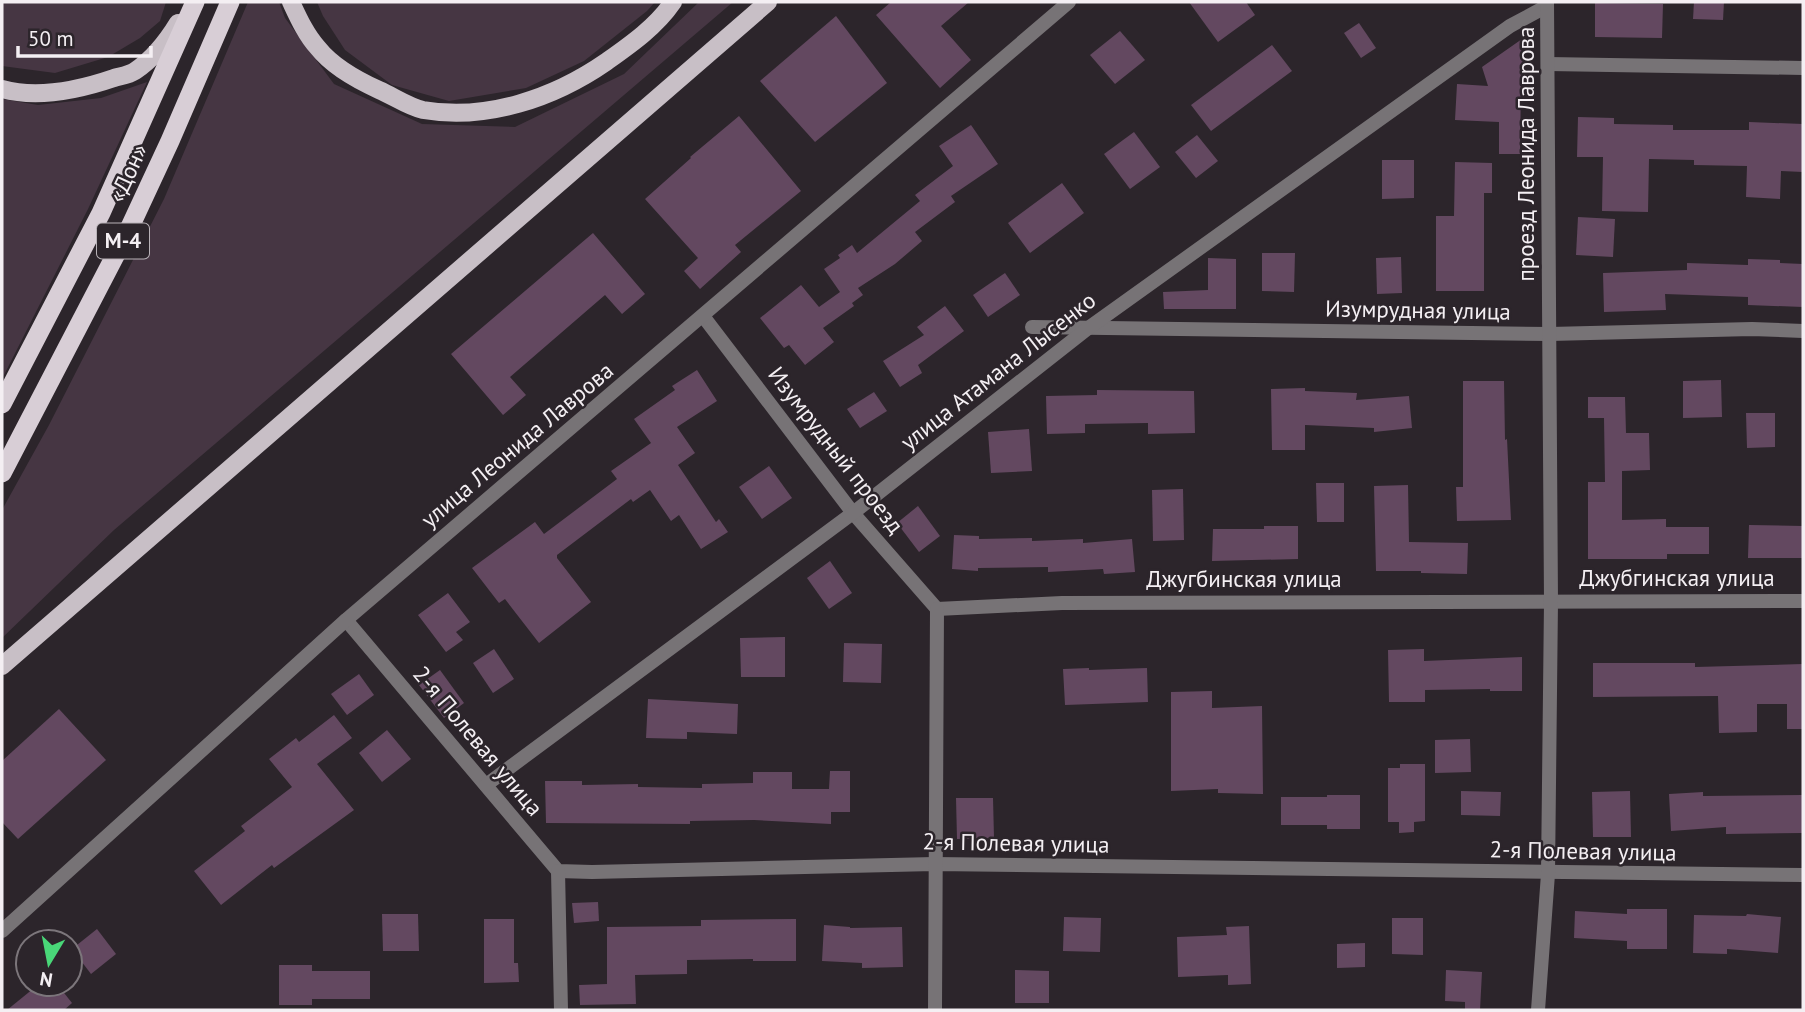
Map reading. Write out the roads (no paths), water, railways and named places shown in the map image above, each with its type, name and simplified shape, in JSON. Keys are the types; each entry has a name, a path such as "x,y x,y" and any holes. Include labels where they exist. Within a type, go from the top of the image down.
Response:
{"highway":[{"name":"«Дон»","path":"2,404 101,213 193,2"},
{"name":"«Дон»","path":"2,473 130,227 230,2"}],"main road":[{"path":"2,89 51,93 91,86 134,72 167,43 193,2"},
{"path":"291,2 323,54 331,62 370,86 421,110 480,112 527,102 582,78 622,51 662,18 673,2"},
{"path":"2,666 768,2"}],"street":[{"name":"улица Леонида Лаврова","path":"2,931 346,620 1069,2"},
{"name":"проезд Леонида Лаврова","path":"1538,1010 1548,874 1551,601 1547,4"},
{"name":"улица Атамана Лысенко","path":"486,785 853,513 1087,329 1510,26 1547,4"},
{"path":"1548,64 1803,68"},
{"name":"Изумрудный проезд","path":"703,316 853,513 937,609"},
{"name":"Изумрудная улица","path":"1032,327 1550,334 1752,329 1803,331"},
{"name":"Джубгинская улица","path":"1551,601 1803,601"},
{"name":"Джугбинская улица","path":"937,609 1062,603 1551,601"},
{"path":"935,1010 937,609"},
{"name":"2-я Полевая улица","path":"346,620 558,871 934,864 1548,874 1803,875"},
{"path":"558,871 561,1010"}]}
